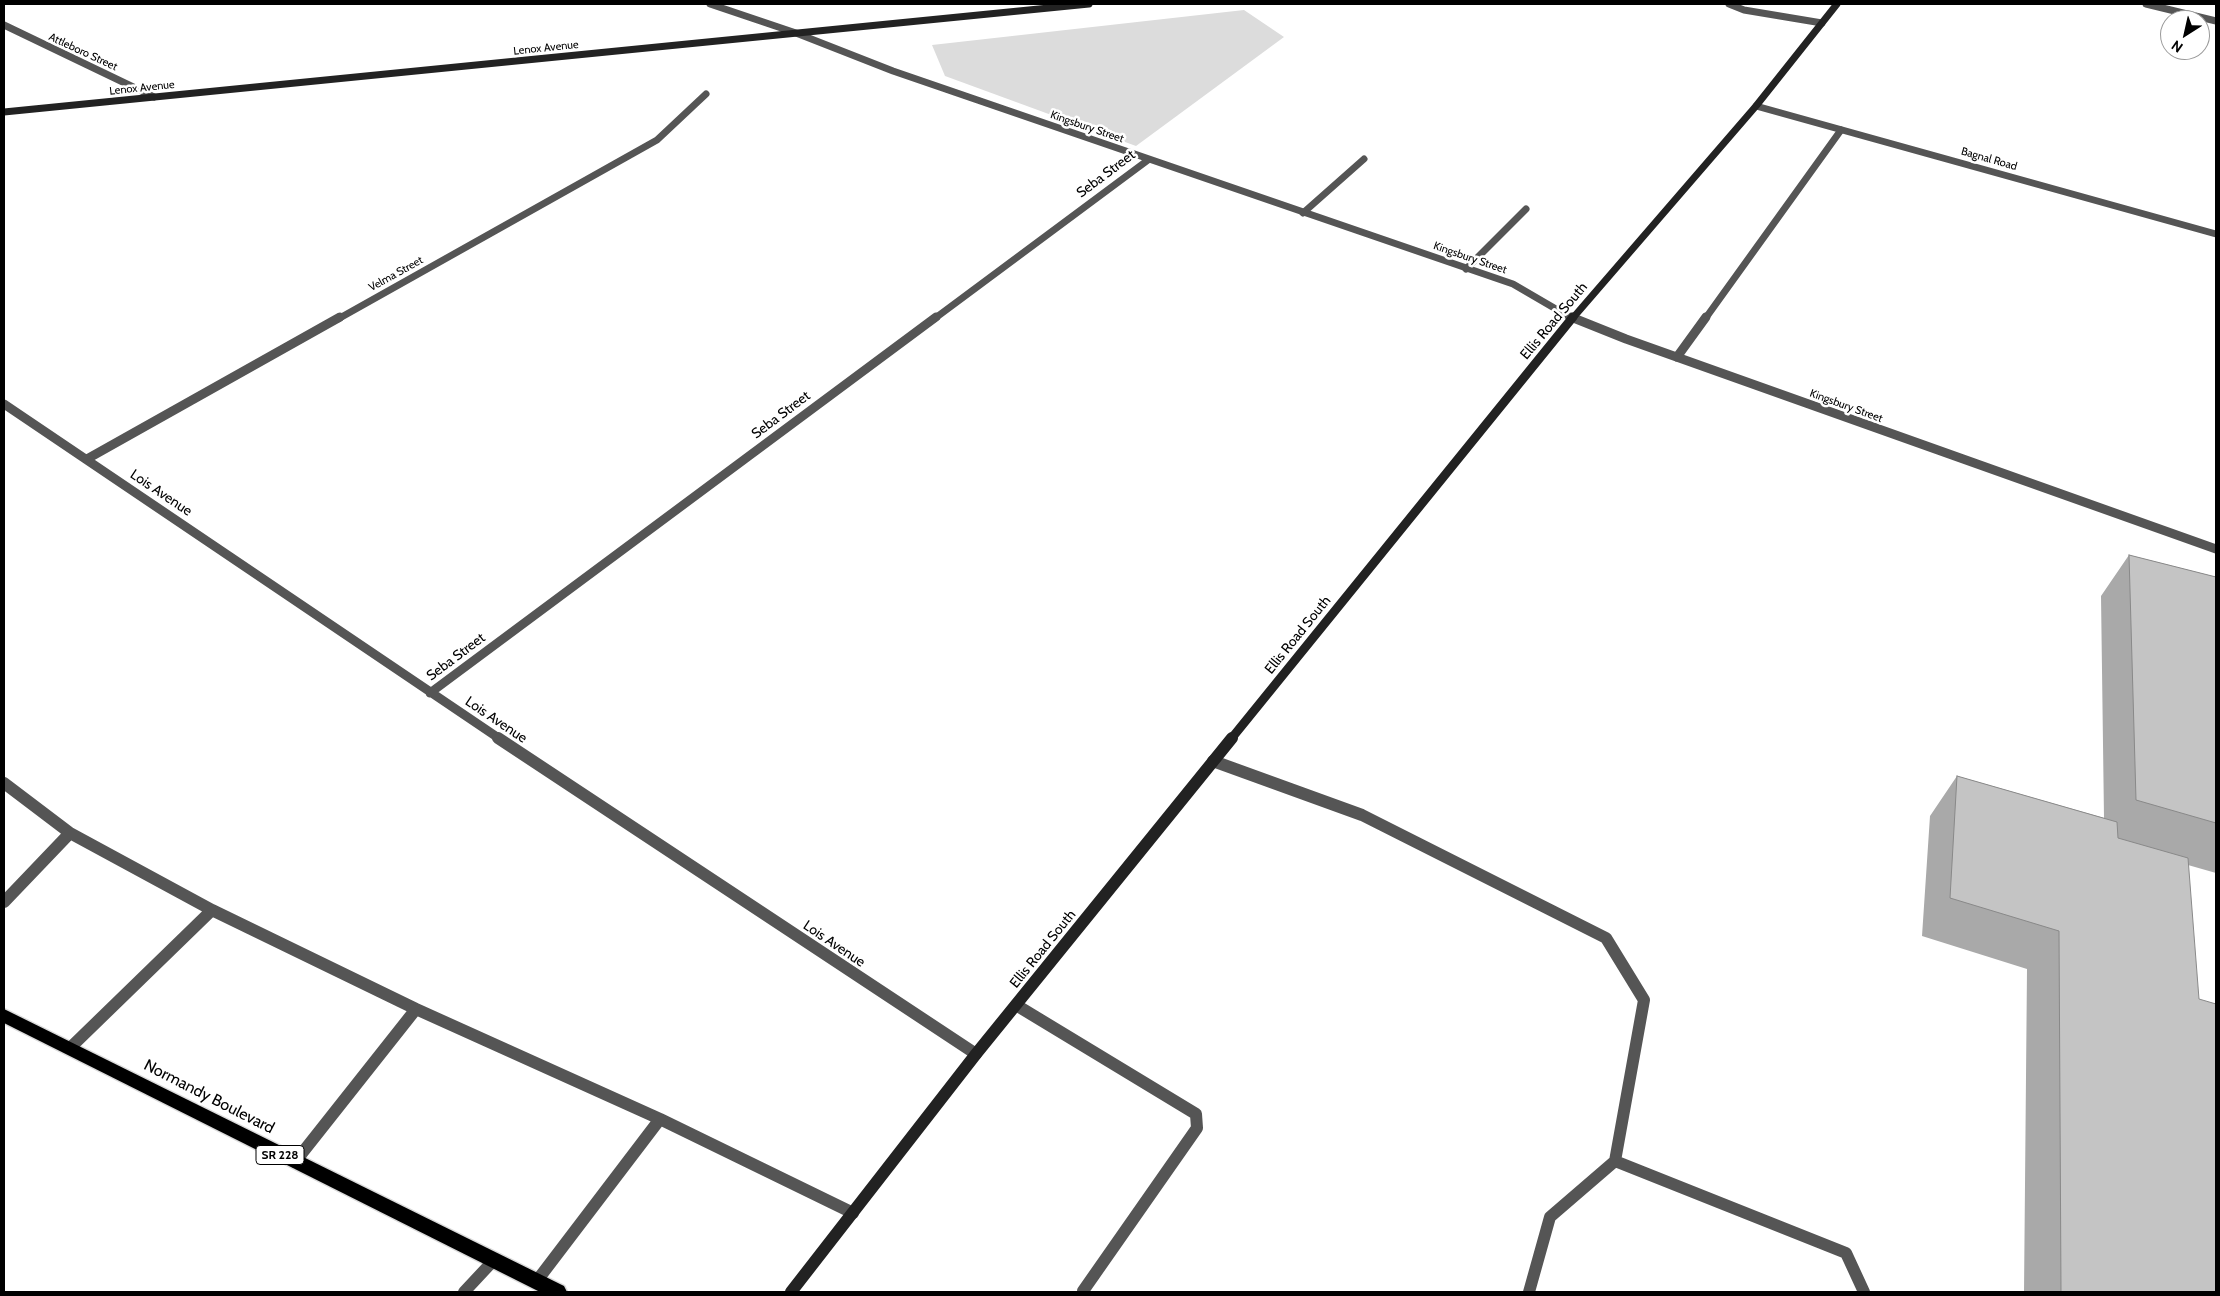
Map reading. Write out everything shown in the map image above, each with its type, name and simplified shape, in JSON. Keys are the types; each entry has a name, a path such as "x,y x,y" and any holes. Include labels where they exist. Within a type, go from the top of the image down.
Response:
{"main road":[{"name":"Normandy Boulevard","path":"4,1016 558,1292"}],"street":[{"name":"Kingsbury Street","path":"710,4 796,33 893,71 1148,160 1513,284 1572,318 1676,357 2216,549"},
{"name":"Lenox Avenue","path":"4,112 796,33 1042,6 1089,4"},
{"path":"1729,4 1744,10 1822,22"},
{"path":"1759,12 1768,4"},
{"name":"Ellis Road South","path":"791,1292 976,1054 1572,318 1756,106 1837,4"},
{"path":"2146,4 2216,21"},
{"name":"Attleboro Street","path":"4,25 154,97"},
{"name":"Velma Street","path":"86,459 657,140 706,94"},
{"name":"Bagnal Road","path":"1756,106 2216,234"},
{"path":"1676,357 1841,130"},
{"name":"Seba Street","path":"430,693 1148,160"},
{"path":"1303,213 1364,160"},
{"path":"1466,269 1526,209"},
{"name":"Lois Avenue","path":"4,404 430,693 976,1054"},
{"path":"1213,761 1362,814 1606,938 1644,1000 1615,1161 1550,1217 1529,1292"},
{"path":"4,783 70,833 212,910 416,1009 660,1119 853,1213"},
{"path":"4,902 70,833"},
{"path":"70,1048 212,910"},
{"path":"1016,1005 1196,1114 1198,1128 1083,1291"},
{"path":"296,1162 416,1009"},
{"path":"536,1282 660,1119"},
{"path":"1615,1161 1846,1253 1864,1292"},
{"path":"464,1292 493,1261"}],"shaded area":[{"path":"1244,10 1284,37 1136,146 945,76 932,45"}],"building":[{"path":"2129,555 2216,577 2216,823 2136,800"},
{"path":"1957,776 2117,822 2118,838 2188,858 2199,999 2216,1004 2216,1292 2061,1292 2059,931 1950,898"}]}
